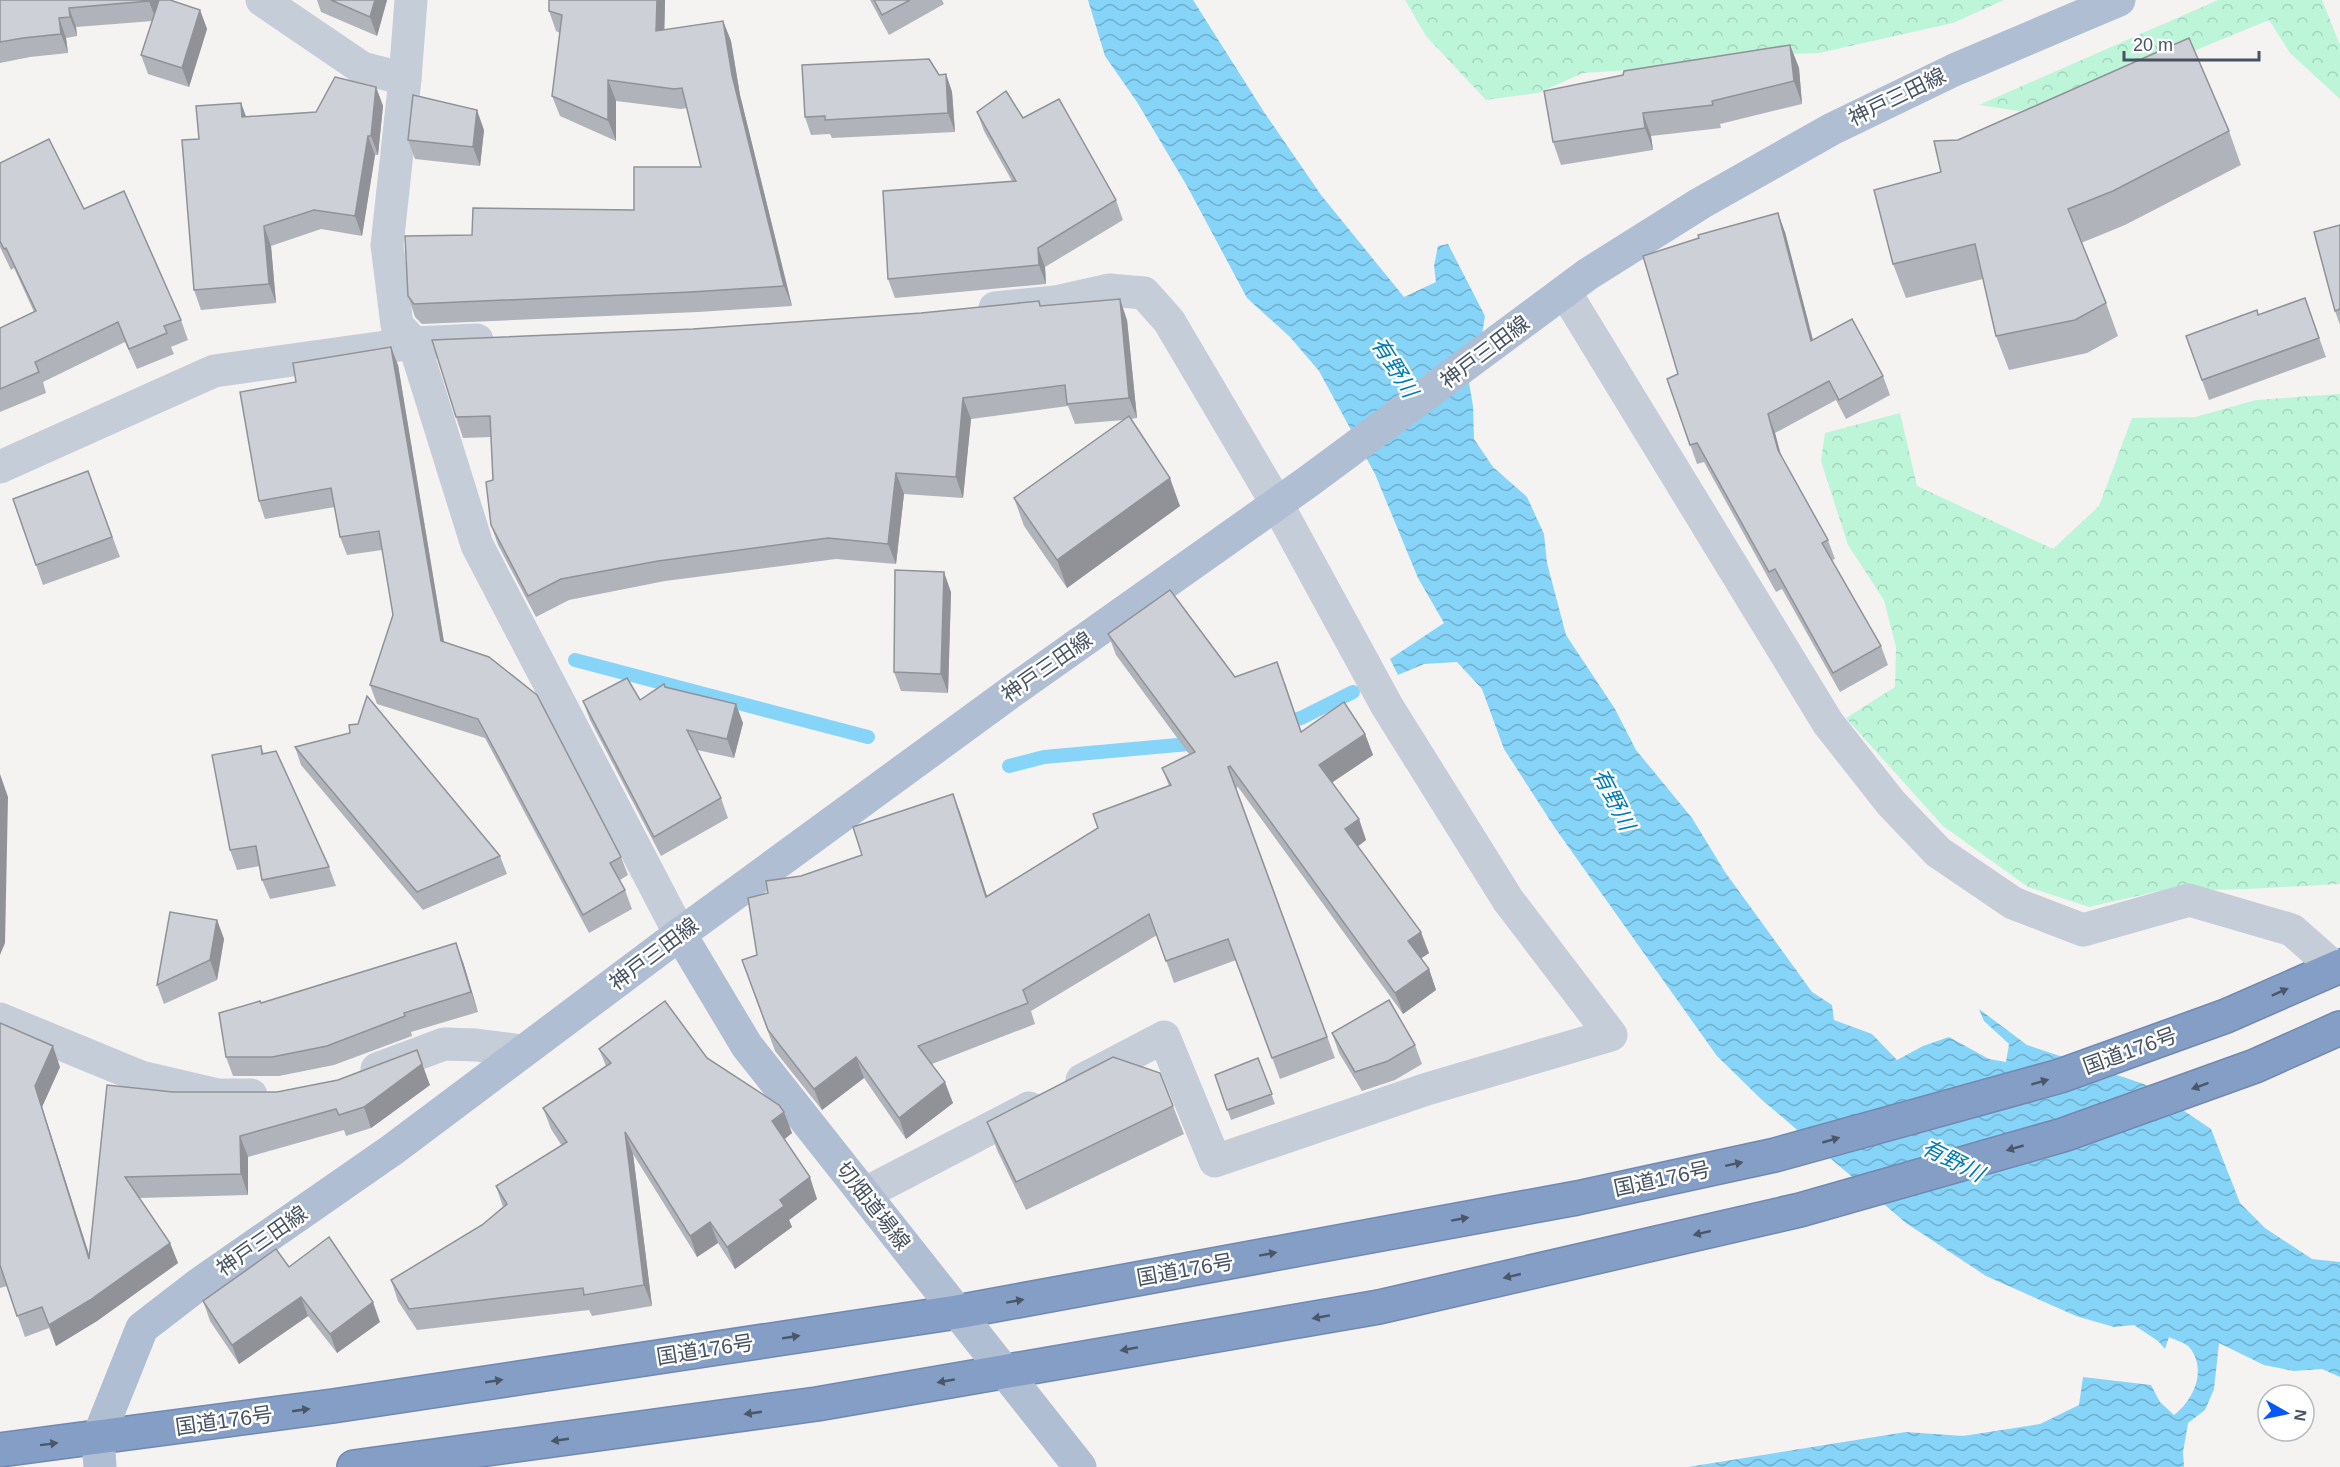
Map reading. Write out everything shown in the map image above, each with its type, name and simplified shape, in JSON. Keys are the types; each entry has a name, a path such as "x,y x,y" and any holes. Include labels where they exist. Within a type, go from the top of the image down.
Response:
{"highway":[{"name":"国道176号","path":"0,1450 99,1453 333,1406 957,1312 1576,1198 1775,1155 2060,1076 2226,1016 2337,967"},
{"path":"354,1467 818,1404 1379,1307 1800,1210 2063,1135 2255,1066 2340,1028"}],"main road":[{"name":"神戸三田線","path":"99,1453 142,1328 199,1284 392,1150 680,934 1011,692 1277,504 1588,274 1701,203 1832,129 1954,70 2119,0"},
{"name":"切畑道場線","path":"680,934 747,1046 1080,1467"}],"street":[{"path":"262,0 362,68 405,79"},
{"path":"411,0 387,245 397,325 414,343 477,545 680,934"},
{"path":"864,1194 1164,1037 1215,1161 1427,1089 1611,1035 1508,900 1388,706 1277,504 1170,321 1144,293 1109,290 1055,302 962,311"},
{"path":"1565,292 1828,723 1891,803 1938,852 2013,903 2083,930 2189,900 2292,930 2337,967"},
{"path":"0,467 214,371 414,343 509,339"},
{"path":"0,1019 141,1077 218,1095 281,1095"},
{"path":"350,1080 444,1044 476,1045 523,1051"}],"green space":[{"path":"1405,0 2004,0 1953,23 1819,53 1712,56 1674,67 1583,73 1538,93 1486,100 1426,36"},
{"path":"2218,0 2322,0 2340,45 2340,99 2290,53 2269,20 2128,78 2019,111 1979,105"},
{"path":"2340,394 2340,884 2159,891 2089,907 2028,887 1943,826 1846,718 1895,687 1896,647 1884,600 1848,545 1821,461 1825,433 1900,413 1917,486 2053,549 2099,506 2132,418 2195,417 2256,400"}],"water":[{"name":"有野川","path":"1088,0 1193,0 1264,112 1321,195 1404,297 1436,282 1434,266 1438,246 1448,244 1485,316 1482,334 1465,358 1473,406 1474,439 1493,467 1527,497 1544,534 1547,563 1566,635 1615,709 1636,750 1692,818 1725,872 1812,992 1832,1005 1834,1020 1872,1034 1897,1060 1923,1046 1949,1037 1989,1059 2006,1062 2009,1044 1984,1021 1979,1009 2027,1045 2144,1084 2211,1129 2240,1203 2265,1228 2312,1259 2340,1262 2340,1377 2322,1369 2294,1371 2264,1365 2219,1343 2214,1389 2205,1410 2188,1423 2183,1452 2184,1467 1688,1467 1906,1432 1963,1436 2040,1424 2079,1405 2083,1377 2151,1385 2160,1402 2174,1415 2192,1393 2198,1375 2197,1366 2190,1348 2169,1337 2165,1349 2158,1341 2134,1325 2114,1327 2076,1316 1986,1276 1906,1223 1761,1099 1717,1056 1555,828 1504,749 1482,689 1457,662 1424,664 1398,675 1390,659 1444,623 1418,578 1375,474 1319,371 1290,337 1247,298 1187,186 1137,102 1105,56"}],"building":[{"path":"0,0 149,1 69,8 70,17 59,18 61,34 0,42"},
{"path":"159,0 170,0 200,10 182,68 141,55"},
{"path":"331,0 375,0 370,17"},
{"path":"549,0 657,0 656,31 723,21 732,75 784,286 414,304 408,296 405,236 472,235 473,208 634,210 634,167 701,167 682,88 674,89 608,80 608,120 552,96 562,15 549,11"},
{"path":"874,0 910,0 882,15"},
{"path":"2189,38 2229,131 2113,191 2068,209 2106,303 2075,320 1996,336 1975,244 1893,264 1874,190 1941,172 1934,141 1958,140"},
{"path":"1790,45 1794,81 1712,101 1713,105 1643,113 1645,128 1553,142 1544,91 1623,75 1624,71"},
{"path":"929,59 939,75 946,74 948,113 825,120 825,116 805,117 802,65"},
{"path":"335,77 376,87 371,136 368,136 355,216 314,210 264,226 269,284 194,290 182,140 199,139 196,106 241,103 242,117 316,112"},
{"path":"1006,91 1023,118 1059,99 1116,200 1038,248 1039,265 888,279 883,191 1016,181 977,112"},
{"path":"413,95 477,110 473,147 408,140"},
{"path":"49,139 84,209 124,191 181,320 164,326 167,333 129,349 118,322 35,362 39,372 0,389 0,328 36,311 6,248 4,249 0,241 0,163"},
{"path":"1778,213 1811,341 1852,319 1883,376 1839,400 1829,381 1768,414 1778,450 1828,540 1822,543 1881,646 1833,673 1775,569 1769,572 1697,443 1690,445 1667,379 1678,374 1643,256 1699,238 1698,235"},
{"path":"2340,225 2340,309 2335,311 2314,232"},
{"path":"2305,298 2319,338 2202,380 2186,336 2257,310 2258,315"},
{"path":"1120,299 1129,398 1067,404 1065,385 963,398 956,477 896,473 888,544 828,538 658,561 561,579 528,596 491,525 486,482 493,480 490,416 456,417 432,340 693,329 921,313 1039,301 1040,306"},
{"path":"391,347 441,641 489,657 537,695 621,857 610,863 625,890 583,915 478,719 370,685 393,615 379,531 340,537 331,488 259,501 240,392 296,382 293,363"},
{"path":"1129,416 1170,478 1057,560 1014,498"},
{"path":"88,471 112,537 36,565 13,499"},
{"path":"895,570 944,572 941,674 894,672"},
{"path":"1170,590 1235,677 1277,662 1301,732 1344,702 1365,734 1319,765 1359,819 1345,829 1421,932 1408,941 1429,969 1395,993 1230,766 1228,767 1327,1037 1272,1058 1228,939 1166,961 1149,914 1023,990 1028,1003 918,1046 945,1082 899,1118 856,1057 814,1089 768,1030 742,960 757,955 748,898 768,893 766,881 801,876 862,855 853,827 953,794 986,897 1098,828 1093,814 1171,785 1162,768 1195,752 1108,634"},
{"path":"627,678 640,700 664,684 665,687 736,704 727,739 687,730 721,798 654,837 583,701"},
{"path":"367,696 500,856 417,892 295,747 350,733 349,725 358,724"},
{"path":"261,746 262,754 276,751 329,867 262,880 256,846 230,850 212,755"},
{"path":"170,912 217,920 210,960 157,985"},
{"path":"456,943 471,992 404,1013 405,1016 327,1046 272,1057 226,1057 219,1013 260,1001 261,1003"},
{"path":"1389,1000 1415,1045 1388,1061 1355,1072 1332,1033"},
{"path":"665,1001 707,1058 779,1105 784,1112 772,1121 810,1177 780,1200 784,1206 727,1247 710,1222 690,1236 625,1132 644,1285 584,1295 583,1288 409,1309 391,1280 482,1225 507,1204 496,1186 567,1142 543,1108 611,1063 599,1049"},
{"path":"0,1023 53,1046 35,1086 89,1259 107,1085 173,1092 277,1092 338,1080 417,1050 422,1064 364,1107 339,1115 336,1109 240,1136 241,1174 125,1177 170,1243 90,1300 49,1325 42,1307 17,1316 0,1265"},
{"path":"1113,1057 1160,1073 1173,1106 1016,1182 987,1122"},
{"path":"1258,1058 1272,1094 1227,1110 1215,1075"},
{"path":"329,1237 373,1302 330,1334 301,1297 232,1345 203,1301 276,1249 289,1267"}],"waterway":[{"path":"575,660 868,737"},
{"path":"1280,724 1301,718 1353,692"},
{"path":"1009,766 1044,757 1200,743"}]}
